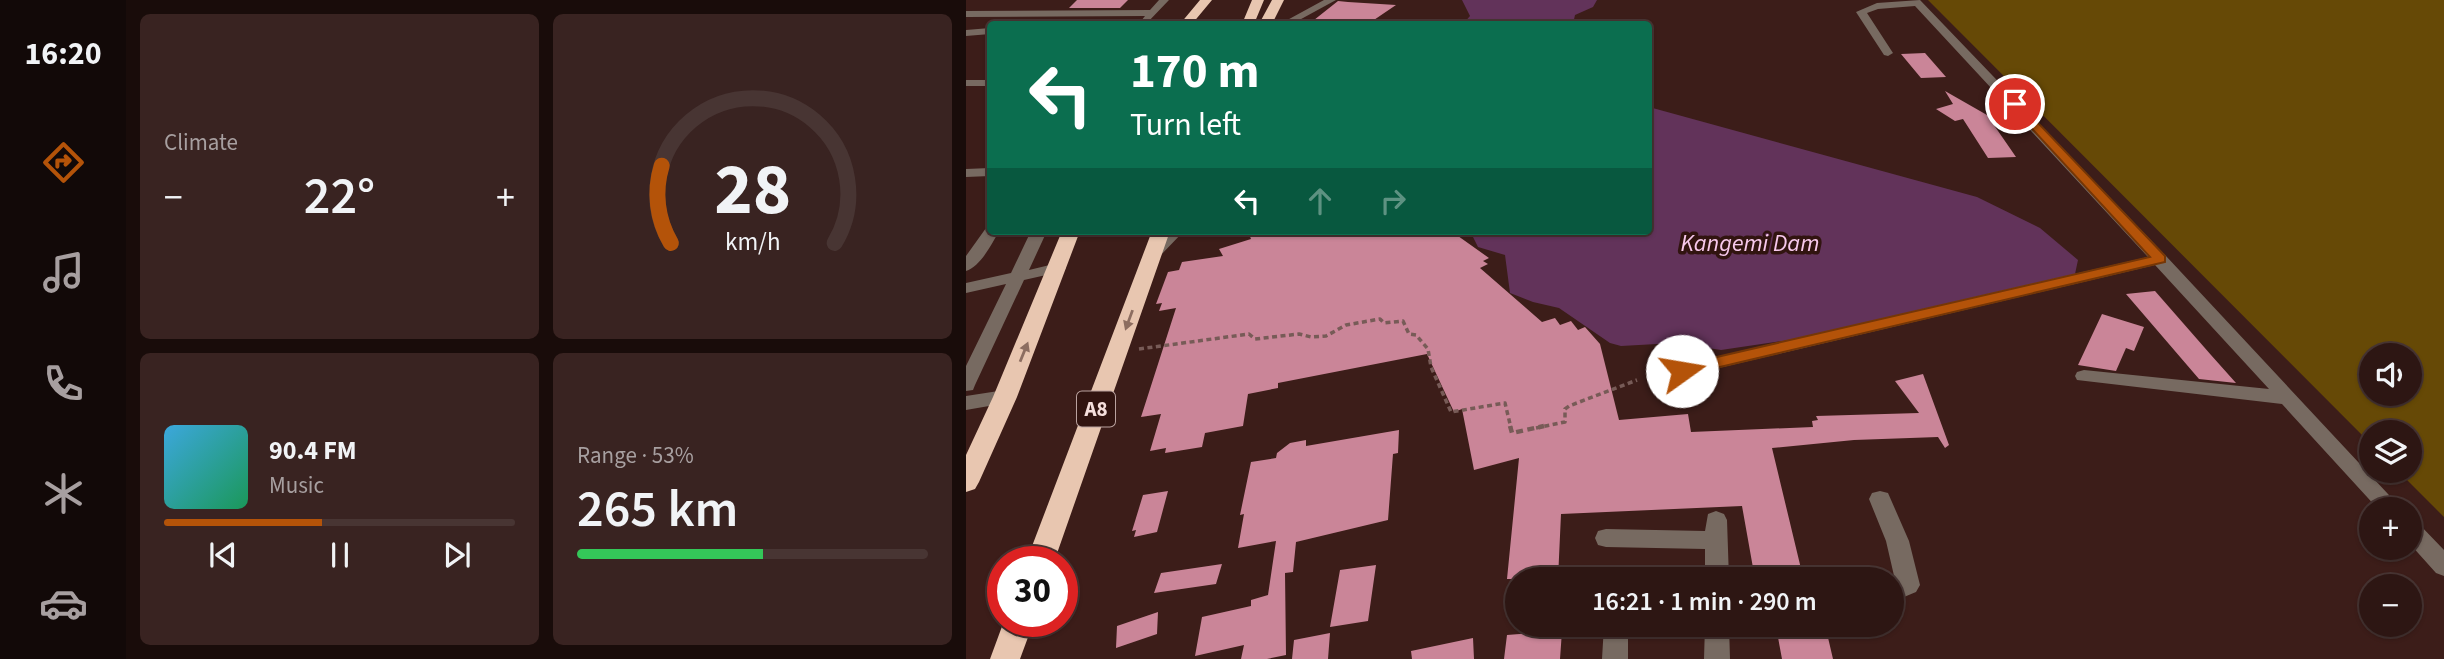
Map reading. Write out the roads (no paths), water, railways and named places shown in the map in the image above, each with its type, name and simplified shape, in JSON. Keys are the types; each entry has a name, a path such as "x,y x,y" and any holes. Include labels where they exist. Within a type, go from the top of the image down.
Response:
{"highway":[{"path":"1188,21 1206,0"},
{"path":"1249,21 1258,0"},
{"path":"1269,21 1278,0"},
{"path":"966,482 1005,397 1070,235"},
{"name":"A8","path":"1046,546 1160,235"},
{"path":"1005,659 1013,637"}],"street":[{"path":"1146,21 1164,0"},
{"path":"1290,21 1317,3 1331,0"},
{"path":"1888,53 1861,12 1869,7 1917,2 2380,497"},
{"path":"966,14 1151,13"},
{"path":"1002,21 1015,14"},
{"path":"966,33 987,30"},
{"path":"966,83 987,83"},
{"path":"966,173 987,172"},
{"path":"966,266 989,235"},
{"path":"966,385 1037,235"},
{"path":"1152,256 1172,235"},
{"path":"1655,377 2160,259"},
{"path":"966,288 1058,268"},
{"path":"2084,376 2288,398"},
{"path":"966,403 1005,397"},
{"path":"1880,499 1897,537 1908,576 1908,585 1904,587"},
{"path":"1606,538 1716,530 1717,567"},
{"path":"2422,542 2444,566"},
{"path":"1615,659 1616,637"},
{"path":"1717,637 1717,659"}],"water":[{"path":"1462,0 1597,0 1593,7 1575,15 1574,21 1466,21 1470,16"},
{"name":"Kangemi Dam","path":"1652,108 1977,197 2040,228 2078,260 2075,274 1830,334 1721,350 1675,343 1621,346 1610,343 1559,308 1510,293 1505,255 1478,247 1472,235 1652,235"}]}
